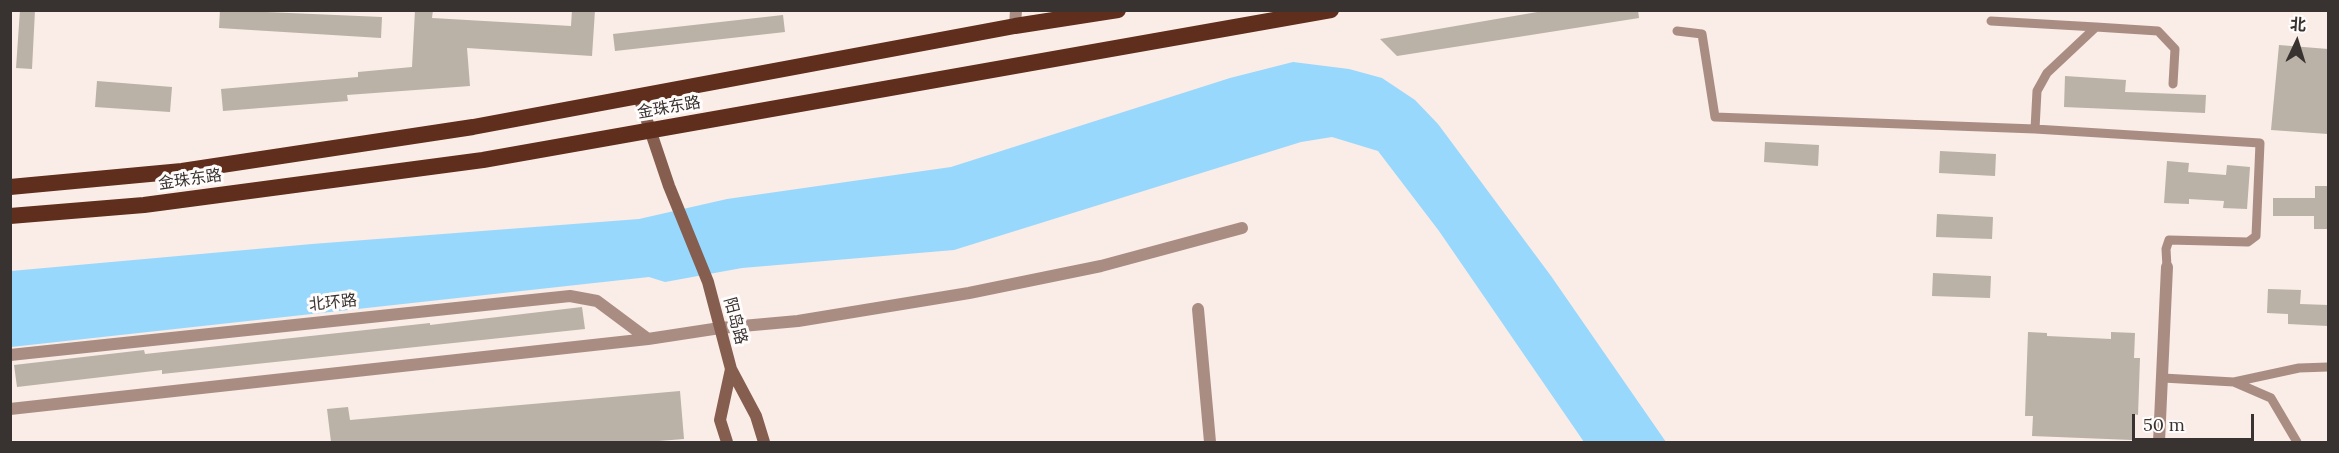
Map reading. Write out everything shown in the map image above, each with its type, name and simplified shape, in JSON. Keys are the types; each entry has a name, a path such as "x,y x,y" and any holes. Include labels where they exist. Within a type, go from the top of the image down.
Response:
{"highway":[{"name":"金珠东路","path":"10,187 182,171 473,127 639,97 1015,18 1118,10"},
{"name":"金珠东路","path":"10,216 144,205 483,160 1331,10"}],"main road":[{"name":"阳岛路","path":"639,97 669,186 708,282 731,369 756,416 764,442"},
{"name":"阳岛路","path":"727,442 720,420 731,369"}],"street":[{"path":"10,408 798,321 969,292 1101,266 1242,228"},
{"path":"2159,442 2167,267"},
{"name":"北环路","path":"10,355 570,296 597,301 648,339"},
{"path":"1198,309 1210,442"}],"lane":[{"path":"1991,21 2158,31 2175,49 2173,84"},
{"path":"2035,129 2037,91 2046,74 2096,27"},
{"path":"1677,31 1702,34 1715,117 2035,129 2260,143 2256,236 2248,242 2169,240 2166,249 2167,267"},
{"path":"2163,378 2235,382 2299,368 2328,367"},
{"path":"2235,382 2271,398 2297,442"}],"water":[{"path":"1293,62 1349,69 1382,78 1415,100 1438,124 1551,276 1666,442 1584,442 1439,231 1378,151 1332,137 1301,142 954,250 742,268 665,282 649,277 11,347 11,271 312,244 639,219 727,199 951,167 1230,78"}],"building":[{"path":"20,10 35,10 32,69 16,68"},
{"path":"220,10 382,17 381,38 219,28"},
{"path":"415,10 433,10 432,18 571,26 572,10 595,10 592,56 467,48 470,86 347,95 348,101 223,111 221,89 358,77 358,72 412,67"},
{"path":"1549,10 1638,10 1639,18 1397,56 1380,39"},
{"path":"783,15 785,32 615,51 613,34"},
{"path":"2279,45 2328,49 2328,134 2271,130"},
{"path":"2065,76 2126,80 2125,92 2206,95 2205,113 2064,107"},
{"path":"97,81 172,87 170,112 95,107"},
{"path":"1765,142 1819,145 1818,166 1764,162"},
{"path":"1940,151 1996,154 1995,176 1939,173"},
{"path":"2167,161 2189,163 2188,172 2226,175 2227,165 2250,167 2247,209 2223,208 2224,201 2189,199 2189,204 2164,203"},
{"path":"2315,186 2328,186 2328,229 2314,229 2314,216 2273,216 2273,198 2315,198"},
{"path":"1937,214 1993,217 1992,239 1936,237"},
{"path":"1933,273 1991,276 1990,298 1932,296"},
{"path":"2268,289 2301,290 2300,304 2328,305 2328,326 2288,324 2288,314 2267,313"},
{"path":"582,307 585,329 162,374 162,370 17,387 14,365 144,350 145,354 430,323 430,325"},
{"path":"2028,332 2047,333 2047,336 2111,339 2111,332 2135,333 2134,358 2140,358 2138,415 2134,414 2132,440 2032,436 2033,416 2025,416"},
{"path":"680,391 684,439 646,442 331,442 327,409 348,407 350,420"}]}
